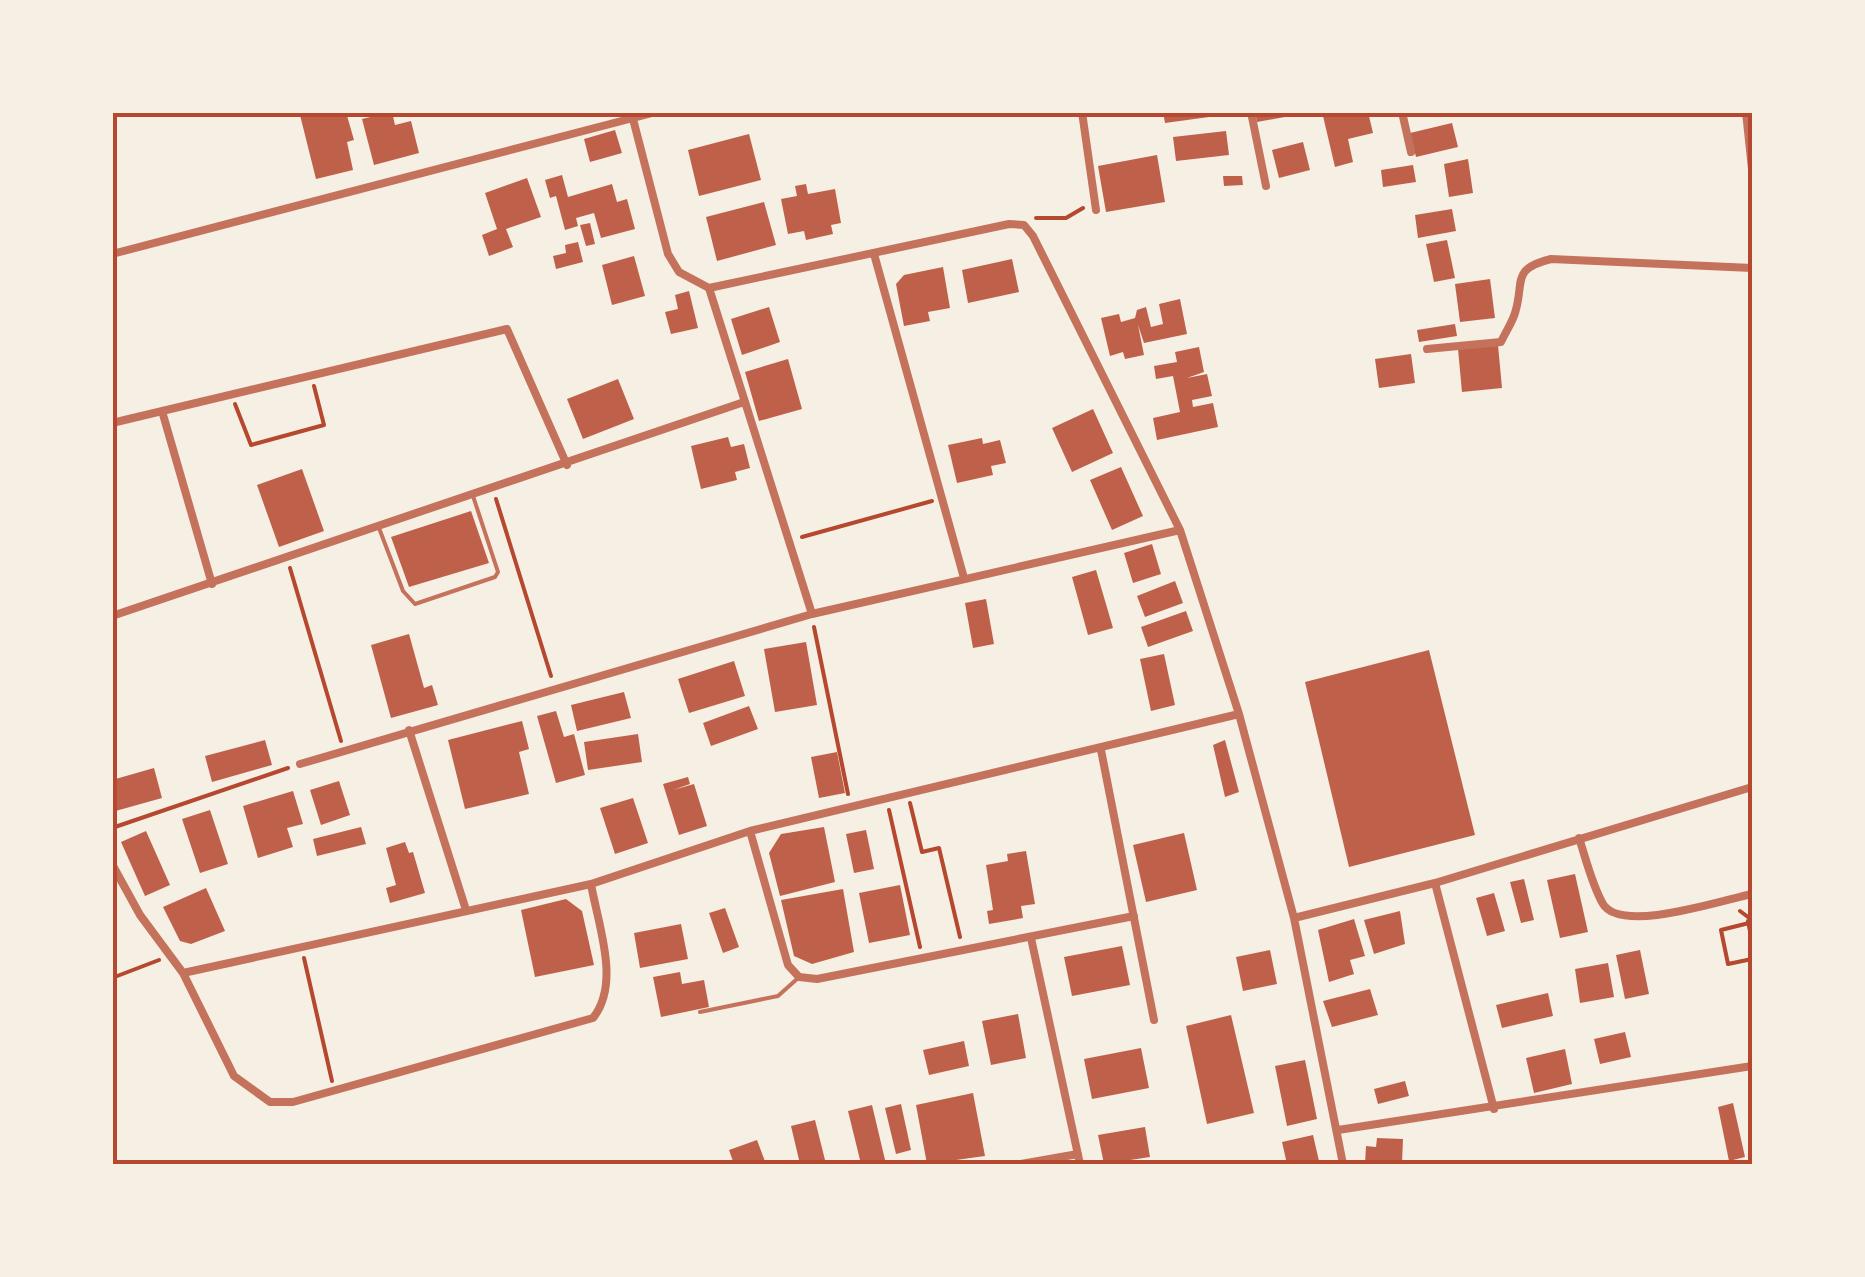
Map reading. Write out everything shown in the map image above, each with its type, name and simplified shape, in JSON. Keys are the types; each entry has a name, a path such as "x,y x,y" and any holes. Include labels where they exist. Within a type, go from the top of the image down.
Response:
{"street":[{"path":"112,254 656,112"},
{"path":"1082,112 1096,210"},
{"path":"1251,112 1266,186"},
{"path":"1402,112 1411,152"},
{"path":"1746,112 1752,170"},
{"path":"633,118 668,254 679,272 709,288 1009,224 1024,225 1034,236 1180,530 1240,714 1294,918 1344,1164"},
{"path":"874,254 964,578"},
{"path":"1427,350 1500,342 1516,311 1519,277 1532,264 1550,259 1752,268"},
{"path":"709,288 812,614"},
{"path":"112,423 507,328 566,466"},
{"path":"112,616 566,466 744,402"},
{"path":"162,411 212,584"},
{"path":"300,764 812,614 1180,530"},
{"path":"184,973 591,884 750,832 1240,714"},
{"path":"409,730 466,910"},
{"path":"1101,750 1154,1020"},
{"path":"1294,918 1435,882 1752,787"},
{"path":"750,832 788,965 799,977 818,980 1134,916"},
{"path":"1578,838 1605,908 1618,916 1642,918 1752,894"},
{"path":"112,864 168,957 184,973 234,1076 251,1092 270,1102 293,1102 593,1018 604,1004 609,986 591,884"},
{"path":"1435,882 1494,1109"},
{"path":"1022,1164 1080,1160 1031,938"},
{"path":"1338,1130 1494,1109 1752,1066"}],"lane":[{"path":"379,528 403,591 416,604 495,577 498,572 474,496"},
{"path":"700,1012 778,996 799,977"}],"path":[{"path":"1024,225 1034,218 1081,213 1092,186"},
{"path":"232,394 250,445 324,425 311,376"},
{"path":"492,490 555,688"},
{"path":"788,540 942,498"},
{"path":"288,559 344,750"},
{"path":"812,614 851,808"},
{"path":"112,828 300,764"},
{"path":"908,795 922,852 939,848 964,951"},
{"path":"886,800 923,959"},
{"path":"1752,942 1748,920 1721,930 1728,964 1752,959"},
{"path":"301,947 334,1090"},
{"path":"112,978 168,957"}],"building":[{"path":"346,112 354,140 347,142 353,170 316,179 300,115"},
{"path":"392,112 395,125 411,121 419,153 374,165 362,119"},
{"path":"1163,112 1224,112 1224,115 1165,123"},
{"path":"1255,112 1300,112 1301,114 1257,122"},
{"path":"1368,112 1373,133 1348,139 1353,162 1335,167 1323,116"},
{"path":"1452,123 1458,147 1416,157 1410,133"},
{"path":"615,130 622,153 590,162 584,139"},
{"path":"1226,131 1229,155 1176,161 1173,137"},
{"path":"749,134 761,180 699,196 688,150"},
{"path":"1303,142 1310,170 1279,178 1272,150"},
{"path":"1157,155 1165,202 1106,212 1098,166"},
{"path":"1468,159 1473,193 1449,197 1444,164"},
{"path":"1413,165 1416,182 1383,187 1381,170"},
{"path":"562,175 568,197 612,184 617,202 627,199 635,229 601,238 594,213 576,218 578,226 565,230 556,196 550,198 545,180"},
{"path":"1223,176 1242,176 1243,185 1224,186"},
{"path":"527,178 541,217 506,229 513,247 489,256 482,235 497,229 485,193"},
{"path":"806,184 808,194 835,189 841,223 831,225 833,234 806,240 804,231 788,234 781,199 797,196 795,186"},
{"path":"764,202 776,245 717,261 706,217"},
{"path":"1452,209 1456,231 1418,238 1415,215"},
{"path":"590,223 595,244 586,246 580,225"},
{"path":"1447,240 1455,278 1434,282 1426,244"},
{"path":"578,242 583,262 556,269 553,256 566,253 565,245"},
{"path":"634,256 645,296 612,305 602,265"},
{"path":"1012,259 1019,292 968,303 962,270"},
{"path":"943,267 950,308 928,312 930,321 904,326 896,284 904,275"},
{"path":"1490,279 1495,318 1460,322 1455,284"},
{"path":"689,291 698,328 671,334 665,312 678,309 675,295"},
{"path":"1180,299 1187,334 1144,343 1138,325 1144,355 1125,359 1123,352 1110,356 1101,318 1119,314 1121,322 1135,318 1137,310 1146,307 1151,327 1163,324 1159,304"},
{"path":"769,307 780,342 742,355 731,319"},
{"path":"1455,324 1457,336 1419,342 1417,330"},
{"path":"1498,345 1502,388 1462,392 1458,349"},
{"path":"1199,347 1204,372 1187,378 1207,374 1212,396 1192,400 1193,407 1213,403 1218,427 1157,440 1153,418 1180,412 1173,376 1156,379 1154,366 1177,362 1175,352"},
{"path":"1411,354 1415,383 1379,388 1375,359"},
{"path":"788,359 802,409 759,421 745,372"},
{"path":"618,379 634,419 583,439 567,399"},
{"path":"1093,409 1113,453 1072,472 1052,428"},
{"path":"728,437 731,447 744,444 750,468 735,472 737,480 701,489 691,446"},
{"path":"982,438 983,444 1000,440 1006,463 991,466 993,475 957,483 948,445"},
{"path":"1121,467 1143,516 1112,530 1090,480"},
{"path":"302,469 324,531 279,547 257,485"},
{"path":"471,511 489,563 409,587 391,537"},
{"path":"1152,544 1161,574 1133,583 1124,553"},
{"path":"1096,570 1113,628 1088,635 1072,577"},
{"path":"1175,581 1183,603 1145,617 1137,596"},
{"path":"986,599 994,644 973,648 965,603"},
{"path":"1186,611 1193,631 1148,647 1141,627"},
{"path":"409,634 424,688 432,685 438,705 391,718 371,645"},
{"path":"806,642 817,705 775,712 764,649"},
{"path":"1429,650 1475,835 1349,867 1305,682"},
{"path":"1164,654 1175,705 1151,711 1140,659"},
{"path":"734,661 745,696 689,713 678,679"},
{"path":"624,692 631,718 577,731 571,705"},
{"path":"749,706 758,729 711,746 703,723"},
{"path":"556,711 564,737 574,734 585,775 556,783 537,716"},
{"path":"522,721 529,749 519,752 529,794 465,809 448,740"},
{"path":"638,734 642,762 588,770 584,742"},
{"path":"265,740 272,765 212,782 205,756"},
{"path":"1225,740 1239,792 1225,797 1213,745"},
{"path":"837,752 845,793 819,798 811,757"},
{"path":"154,768 162,798 112,812 112,780"},
{"path":"688,777 690,784 673,790 694,784 707,826 679,835 663,784"},
{"path":"339,781 350,815 321,825 310,790"},
{"path":"293,791 303,824 287,828 293,847 258,858 243,806"},
{"path":"633,798 648,843 615,854 600,808"},
{"path":"210,810 228,864 200,873 182,819"},
{"path":"361,827 366,844 317,856 313,839"},
{"path":"824,827 835,882 780,896 769,853 781,834"},
{"path":"866,830 874,869 854,873 846,834"},
{"path":"146,831 170,885 145,896 121,842"},
{"path":"1184,833 1197,890 1146,902 1133,845"},
{"path":"405,842 409,853 413,852 425,893 390,903 386,888 396,885 386,848"},
{"path":"1026,851 1035,904 1021,906 1023,918 989,924 987,911 993,910 986,865 1008,861 1007,854"},
{"path":"1575,874 1588,932 1560,938 1547,880"},
{"path":"1524,879 1534,920 1521,923 1510,882"},
{"path":"900,885 910,935 869,943 859,893"},
{"path":"206,888 225,931 191,944 180,941 163,907"},
{"path":"843,889 854,952 812,964 794,956 781,900"},
{"path":"1494,893 1505,931 1487,936 1476,898"},
{"path":"566,899 582,911 594,965 535,977 521,910"},
{"path":"725,908 739,947 723,953 709,913"},
{"path":"1400,911 1405,944 1374,954 1364,920"},
{"path":"1354,919 1365,956 1350,960 1354,974 1329,982 1318,930"},
{"path":"681,924 688,959 640,968 634,933"},
{"path":"1122,946 1130,985 1072,996 1064,957"},
{"path":"1270,950 1277,984 1243,991 1236,957"},
{"path":"1640,950 1649,994 1625,999 1616,955"},
{"path":"1608,963 1614,997 1580,1003 1575,969"},
{"path":"680,972 682,984 704,980 709,1007 661,1017 653,977"},
{"path":"1370,989 1378,1015 1332,1027 1323,1001"},
{"path":"1548,993 1553,1016 1502,1028 1496,1005"},
{"path":"1018,1014 1026,1058 991,1065 982,1021"},
{"path":"1231,1015 1254,1113 1207,1124 1186,1026"},
{"path":"1625,1032 1631,1057 1600,1064 1594,1039"},
{"path":"964,1041 969,1066 929,1075 923,1050"},
{"path":"1141,1048 1149,1088 1092,1099 1084,1059"},
{"path":"1565,1049 1572,1084 1534,1093 1526,1058"},
{"path":"1305,1060 1317,1119 1287,1126 1275,1066"},
{"path":"1405,1081 1409,1096 1378,1104 1374,1089"},
{"path":"973,1093 985,1156 927,1164 916,1105"},
{"path":"1733,1103 1745,1157 1729,1161 1718,1107"},
{"path":"901,1104 911,1150 896,1154 885,1108"},
{"path":"872,1105 886,1164 861,1164 848,1111"},
{"path":"815,1120 826,1164 800,1164 791,1126"},
{"path":"1145,1127 1150,1157 1104,1164 1098,1135"},
{"path":"1313,1135 1319,1161 1287,1164 1282,1142"},
{"path":"1377,1138 1403,1139 1402,1164 1365,1164 1366,1146 1376,1147"},
{"path":"757,1140 766,1164 734,1164 729,1150"}]}
